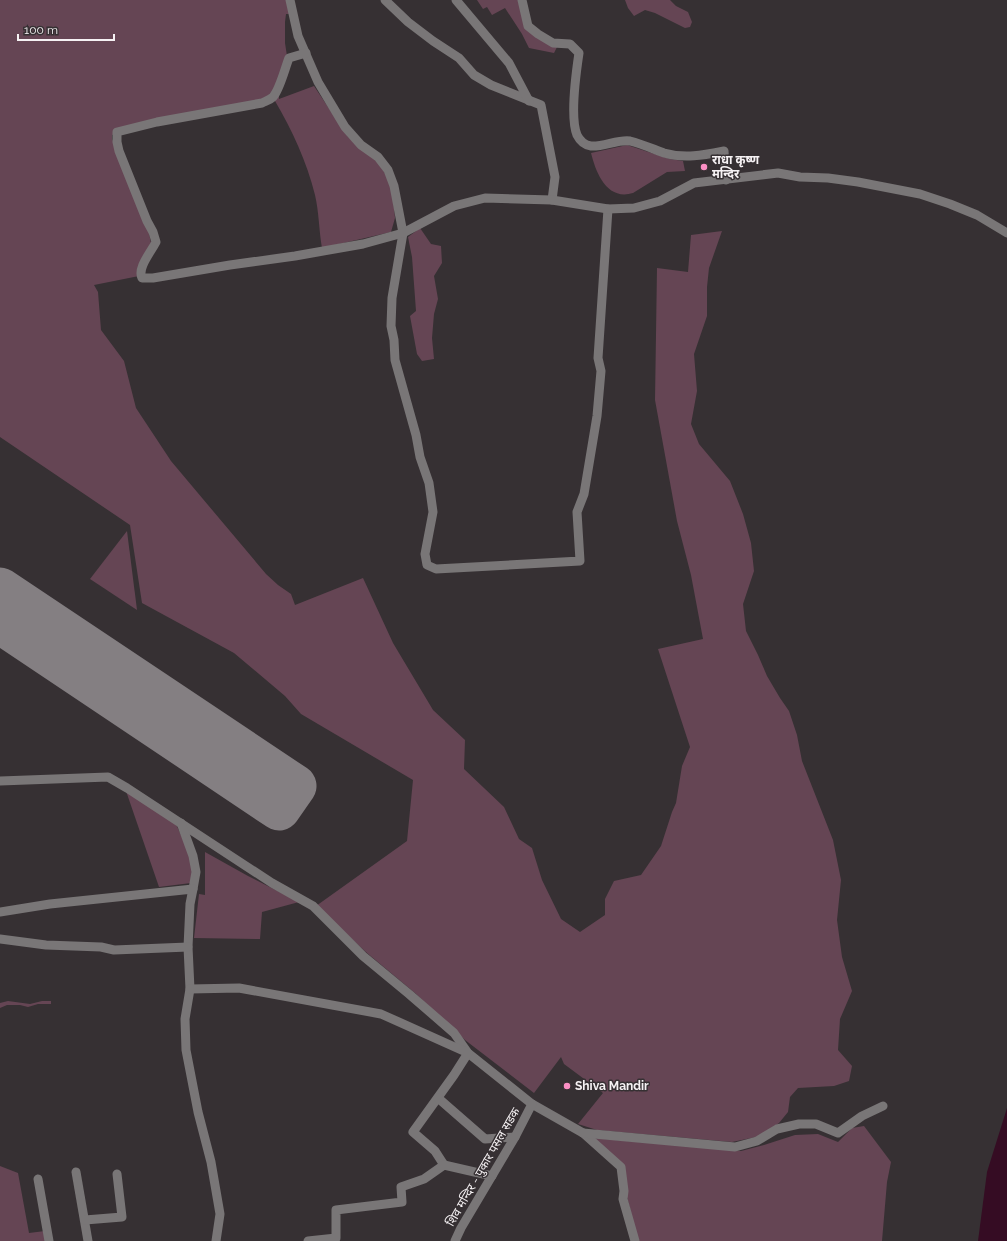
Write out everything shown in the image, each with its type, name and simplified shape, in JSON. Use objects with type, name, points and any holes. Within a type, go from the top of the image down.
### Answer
[{"type":"street","points":[[290,0],[298,36],[318,82],[345,127],[361,145],[378,157],[388,170],[394,186],[403,233],[392,298],[391,326],[394,340],[395,360],[416,435],[420,458],[429,483],[433,512],[425,554],[427,566],[436,569],[580,561],[576,512],[584,494],[597,416],[601,372],[598,358],[608,209]]},
{"type":"street","points":[[385,0],[408,22],[459,58],[474,75],[491,85],[541,105],[555,177],[552,200]]},
{"type":"street","points":[[456,0],[509,63],[529,101]]},
{"type":"street","points":[[522,0],[528,26],[538,34],[554,43],[570,44],[579,53],[576,71],[574,113],[577,136],[582,142],[590,146],[628,141],[678,156],[694,157],[724,152],[726,180]]},
{"type":"street","points":[[306,53],[289,58],[277,90],[270,100],[262,103],[202,115],[157,122],[117,132],[119,151],[156,242],[151,253],[144,262],[141,272],[142,278],[153,278],[363,244],[403,233],[454,206],[485,198],[552,200],[608,209],[634,208],[660,201],[694,183],[778,173],[800,177],[828,178],[858,182],[920,194],[977,215],[1007,233]]},
{"type":"street","points":[[0,781],[108,777],[272,883],[313,906],[363,956],[454,1033],[468,1053]]},
{"type":"street","points":[[181,823],[193,856],[196,872],[190,904],[188,948],[190,989],[185,1019],[186,1050],[198,1112],[211,1162],[220,1214],[216,1241]]},
{"type":"street","points":[[0,912],[50,904],[193,889]]},
{"type":"street","points":[[0,939],[46,945],[101,947],[114,950],[188,948]]},
{"type":"street","points":[[190,989],[239,988],[381,1014],[468,1053],[532,1104],[583,1134],[621,1167],[624,1190],[623,1199],[635,1241]]},
{"type":"street","points":[[468,1053],[454,1076],[412,1132],[435,1151],[444,1165],[492,1176]]},
{"type":"street","points":[[438,1098],[484,1139],[515,1137]]},
{"type":"street","name":"शिव मन्दिर - पुकार पसल सडक","points":[[455,1241],[461,1228],[515,1137],[532,1104]]},
{"type":"street","points":[[583,1134],[735,1147],[757,1141],[777,1129],[799,1124],[816,1124],[838,1132],[862,1116],[884,1106]]},
{"type":"street","points":[[308,1241],[336,1238],[336,1210],[402,1202],[402,1186],[424,1179],[444,1165]]},
{"type":"street","points":[[76,1172],[88,1241]]},
{"type":"street","points":[[85,1220],[122,1217],[117,1174]]},
{"type":"street","points":[[38,1179],[49,1241]]},
{"type":"shaded area","points":[[0,0],[288,0],[291,14],[286,14],[285,43],[289,69],[279,92],[279,99],[314,86],[348,137],[380,165],[386,175],[392,188],[395,218],[391,232],[322,248],[316,201],[308,170],[287,123],[275,101],[112,135],[112,139],[122,159],[147,223],[151,243],[139,276],[94,285],[98,292],[101,330],[124,361],[136,408],[171,461],[266,574],[291,594],[295,605],[363,578],[393,643],[433,710],[465,740],[464,769],[504,807],[519,839],[532,848],[542,880],[561,919],[580,932],[605,915],[605,899],[614,881],[641,875],[661,846],[676,803],[682,766],[690,747],[658,649],[703,639],[691,575],[677,521],[655,400],[657,268],[688,272],[691,235],[722,231],[709,268],[707,287],[707,316],[694,354],[697,391],[691,424],[699,444],[730,481],[743,514],[751,543],[754,571],[743,604],[746,631],[767,676],[789,711],[797,735],[802,761],[833,840],[841,880],[837,920],[842,957],[852,991],[840,1019],[838,1050],[852,1066],[849,1081],[834,1086],[798,1088],[790,1097],[788,1112],[779,1123],[761,1136],[732,1142],[597,1130],[578,1124],[603,1093],[564,1064],[561,1057],[534,1093],[465,1040],[415,993],[367,953],[316,906],[407,841],[413,780],[301,714],[285,696],[234,653],[142,603],[130,525],[0,437]]},
{"type":"shaded area","points":[[477,0],[518,0],[524,24],[557,47],[554,53],[529,48],[522,34],[505,8],[492,15],[487,7],[483,9]]},
{"type":"shaded area","points":[[625,0],[670,0],[676,6],[688,12],[692,22],[690,27],[685,28],[655,13],[645,10],[634,16],[628,8]]},
{"type":"shaded area","points":[[627,145],[670,159],[683,161],[685,171],[667,172],[633,193],[616,193],[604,184],[596,169],[591,153]]},
{"type":"shaded area","points":[[420,228],[431,244],[441,246],[442,263],[434,276],[438,299],[434,314],[432,338],[434,359],[422,361],[417,354],[410,316],[416,311],[412,257],[408,237]]},
{"type":"shaded area","points":[[127,531],[137,610],[90,579]]},
{"type":"shaded area","points":[[126,791],[175,822],[191,857],[193,872],[191,883],[159,887]]},
{"type":"shaded area","points":[[205,852],[299,902],[262,912],[260,939],[194,938],[199,894],[205,895]]},
{"type":"shaded area","points":[[8,1001],[30,1004],[42,1001],[51,1001],[51,1004],[38,1004],[28,1007],[20,1005],[7,1005],[0,1008],[0,1003]]},
{"type":"shaded area","points":[[1007,1108],[1007,1241],[978,1241],[987,1172]]},
{"type":"shaded area","points":[[864,1126],[891,1162],[887,1182],[882,1241],[638,1241],[627,1197],[624,1166],[593,1138],[741,1151],[795,1135],[818,1134],[838,1142],[852,1128]]},
{"type":"shaded area","points":[[0,1166],[18,1173],[29,1233],[45,1231],[47,1241],[0,1241]]},
{"type":"runway","points":[[0,589],[295,786],[279,809],[0,622]]},
{"type":"place","name":"राधा कृष्ण मन्दिर","points":[[704,167]]},
{"type":"place","name":"Shiva Mandir","points":[[567,1086]]}]
